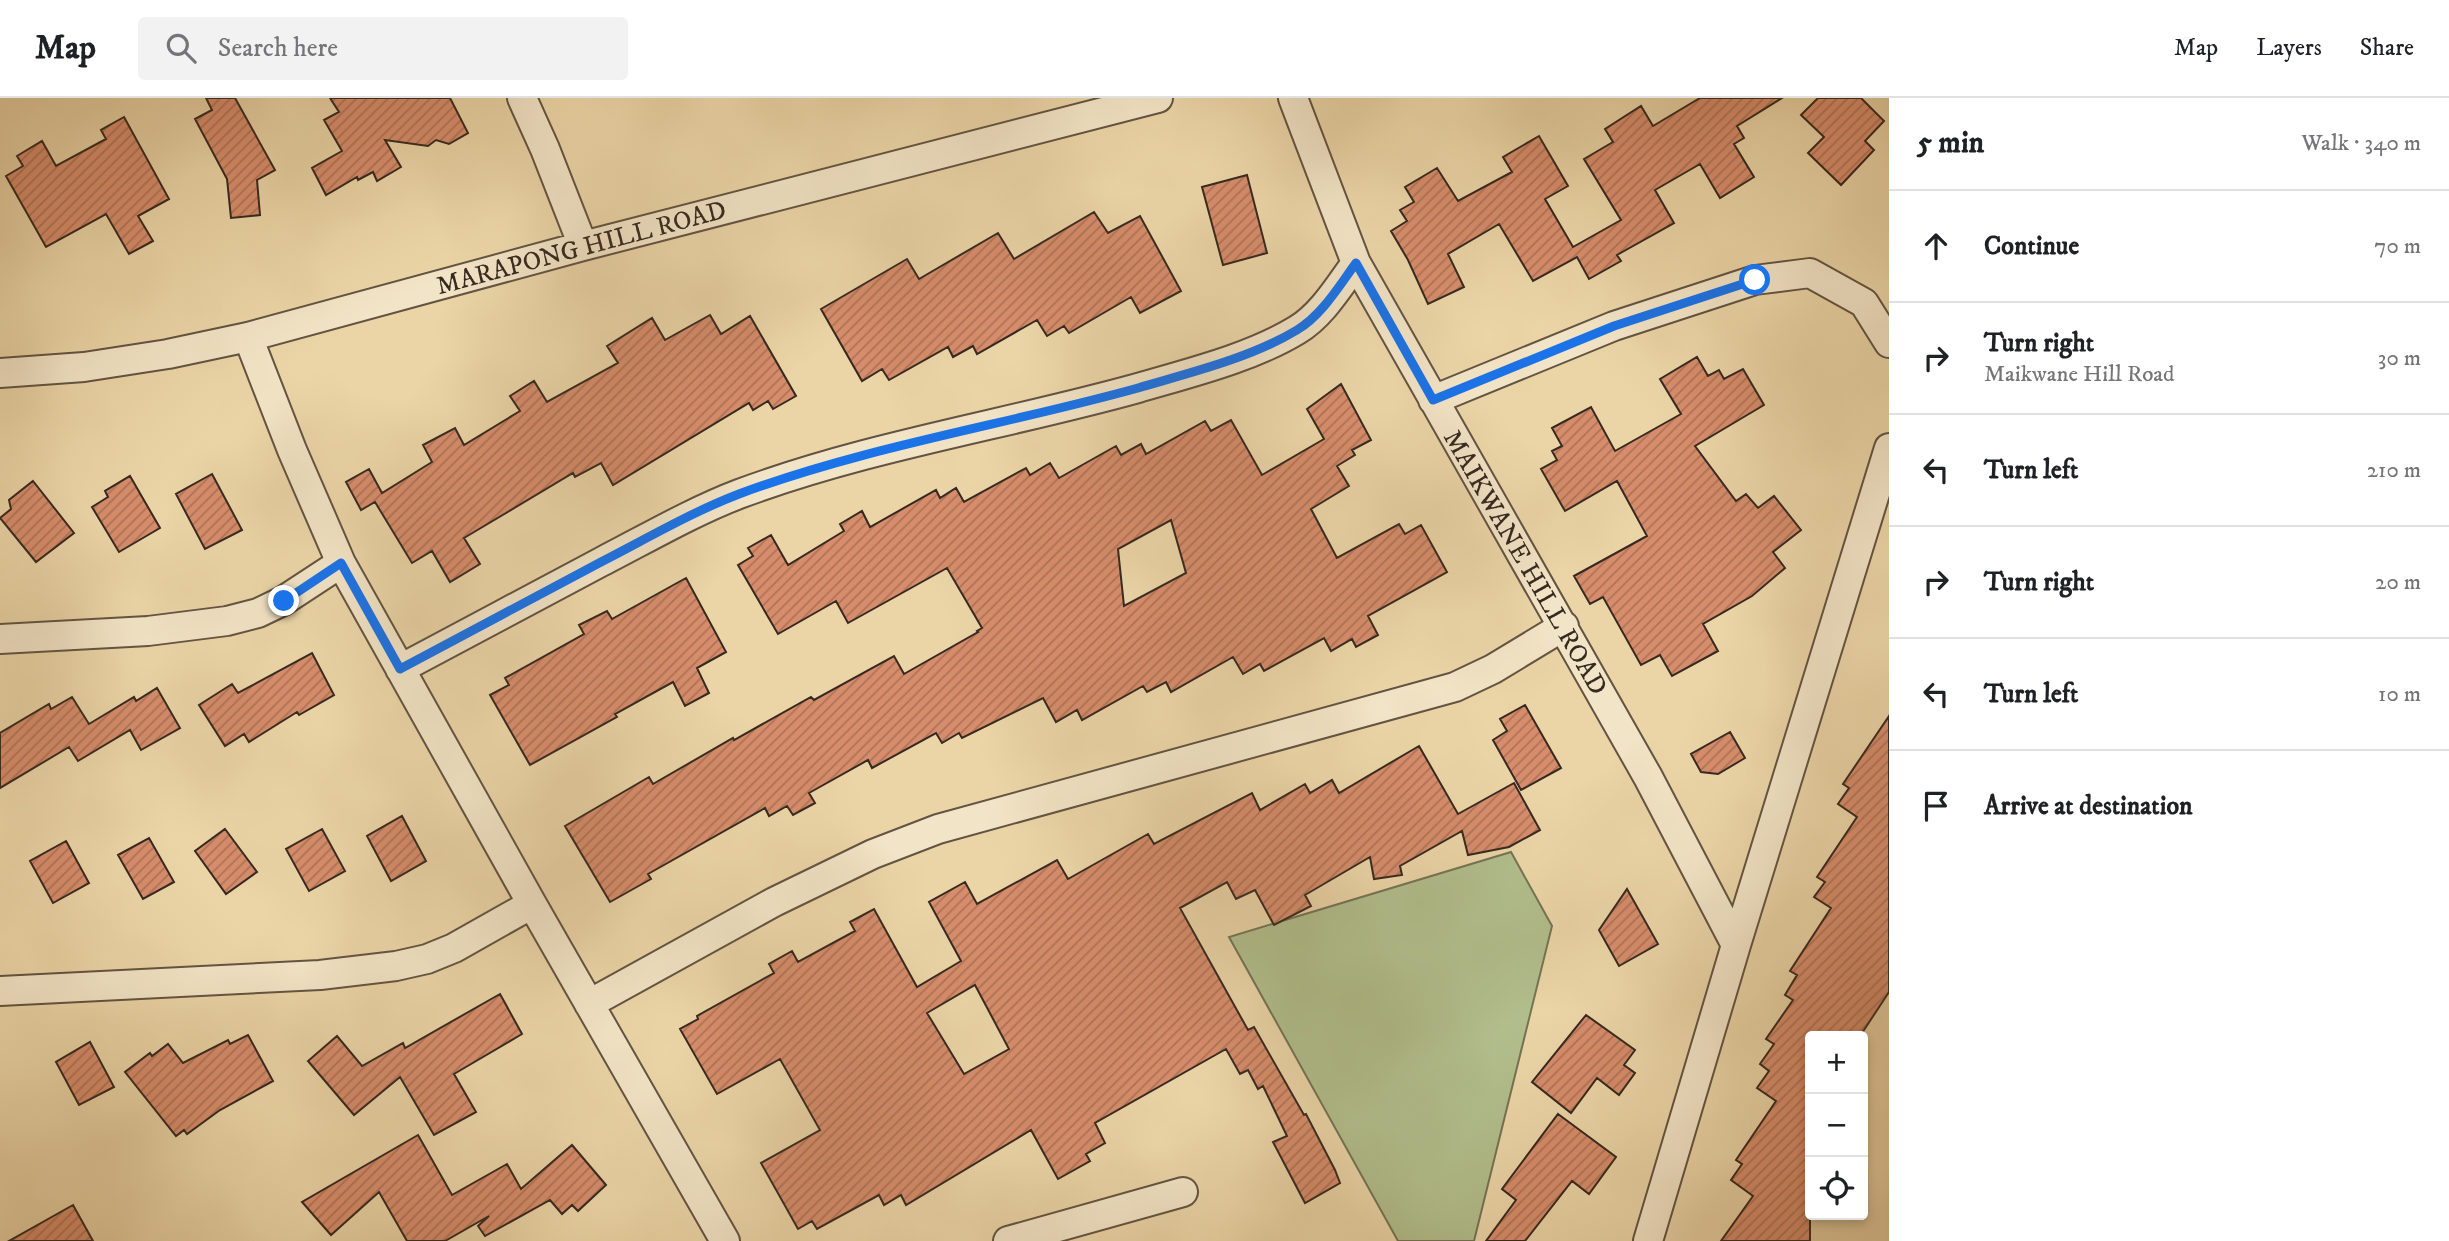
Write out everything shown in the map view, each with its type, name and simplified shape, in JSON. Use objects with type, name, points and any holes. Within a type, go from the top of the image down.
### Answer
[{"type":"street","points":[[522,98],[583,246]]},
{"type":"street","name":"MARAPONG HILL ROAD","points":[[0,373],[84,367],[168,354],[248,337],[583,246],[1158,98]]},
{"type":"street","name":"MAIKWANE HILL ROAD","points":[[1293,98],[1356,263],[1564,626],[1648,777],[1736,945]]},
{"type":"street","points":[[400,669],[650,537],[737,495],[825,465],[894,446],[1060,410],[1255,351],[1298,330],[1324,307],[1356,263]]},
{"type":"street","points":[[1433,400],[1614,326],[1755,280],[1810,273],[1864,303],[1889,343]]},
{"type":"street","points":[[248,337],[292,450],[341,563],[589,1003],[718,1239]]},
{"type":"street","points":[[1648,1241],[1889,448]]},
{"type":"street","points":[[0,639],[148,631],[227,621],[284,601],[341,563]]},
{"type":"street","points":[[589,1003],[774,902],[886,849],[938,829],[1455,687],[1493,669],[1564,626]]},
{"type":"street","points":[[0,991],[320,975],[396,967],[454,948],[532,904]]},
{"type":"street","points":[[1008,1241],[1183,1192]]},
{"type":"green space","points":[[1511,852],[1552,926],[1474,1241],[1398,1241],[1229,937]]},
{"type":"building","points":[[206,98],[235,98],[275,170],[257,180],[260,215],[231,218],[227,179],[195,119],[212,110]]},
{"type":"building","points":[[330,98],[450,98],[468,133],[449,144],[436,140],[428,146],[385,140],[401,167],[377,181],[373,172],[358,180],[357,177],[326,195],[312,168],[342,151],[324,120],[339,112]]},
{"type":"building","points":[[1700,98],[1782,98],[1737,126],[1744,138],[1734,144],[1754,177],[1720,198],[1700,164],[1655,190],[1674,223],[1617,255],[1621,261],[1589,279],[1577,257],[1533,281],[1499,224],[1448,254],[1464,287],[1428,304],[1391,231],[1407,221],[1400,210],[1414,202],[1405,187],[1437,168],[1458,201],[1512,172],[1503,157],[1539,136],[1568,186],[1545,199],[1573,247],[1621,220],[1584,159],[1613,142],[1605,129],[1641,106],[1653,126]]},
{"type":"building","points":[[1818,98],[1861,98],[1884,121],[1865,141],[1874,150],[1841,185],[1808,153],[1824,137],[1801,115]]},
{"type":"building","points":[[124,117],[169,199],[138,216],[153,241],[129,254],[106,214],[46,247],[6,176],[23,166],[17,156],[42,141],[56,166],[106,139],[101,130]]},
{"type":"building","points":[[1247,175],[1267,253],[1223,265],[1202,187]]},
{"type":"building","points":[[1094,212],[1108,233],[1140,216],[1181,291],[1140,313],[1131,297],[1069,333],[1064,326],[1047,336],[1037,320],[977,354],[973,346],[953,357],[948,347],[889,380],[882,369],[862,381],[821,309],[907,259],[919,279],[998,233],[1014,259]]},
{"type":"building","points":[[710,315],[721,334],[750,316],[796,396],[773,409],[768,401],[753,410],[749,403],[613,485],[601,463],[575,477],[573,473],[464,538],[480,564],[450,582],[432,551],[412,563],[375,502],[361,510],[346,482],[369,469],[382,493],[432,462],[423,445],[455,428],[464,445],[520,411],[510,396],[534,381],[547,402],[618,363],[607,346],[652,318],[665,340]]},
{"type":"building","points":[[1697,357],[1708,376],[1719,370],[1724,379],[1743,369],[1764,405],[1695,446],[1736,501],[1746,494],[1758,508],[1774,496],[1801,530],[1773,552],[1785,568],[1752,596],[1703,624],[1718,651],[1672,676],[1660,655],[1641,665],[1603,597],[1590,604],[1574,576],[1647,536],[1617,481],[1565,511],[1541,469],[1557,460],[1552,451],[1562,446],[1552,428],[1591,407],[1615,451],[1681,414],[1660,379]]},
{"type":"building","points":[[1341,384],[1371,440],[1352,450],[1355,455],[1337,466],[1349,486],[1311,509],[1337,558],[1399,524],[1405,534],[1421,525],[1447,572],[1368,616],[1378,635],[1356,647],[1352,639],[1331,651],[1324,638],[1264,671],[1260,664],[1243,674],[1233,657],[1171,692],[1166,682],[1147,692],[1143,686],[1082,720],[1077,710],[1056,722],[1043,698],[962,738],[959,733],[942,743],[936,733],[872,768],[868,760],[809,793],[815,803],[793,815],[787,806],[769,816],[765,808],[648,874],[651,879],[610,902],[565,826],[649,777],[653,784],[733,738],[734,740],[811,697],[814,700],[894,656],[904,674],[982,628],[947,568],[848,623],[836,601],[778,634],[738,565],[753,556],[748,548],[771,535],[788,565],[844,531],[840,524],[862,511],[870,527],[936,490],[940,498],[956,488],[964,502],[1026,468],[1030,475],[1050,463],[1059,478],[1116,446],[1121,455],[1141,444],[1146,454],[1205,421],[1211,431],[1231,420],[1262,475],[1324,439],[1307,409]],"holes":[[[1171,520],[1186,573],[1124,606],[1118,549]]]},
{"type":"building","points":[[212,474],[242,530],[205,549],[176,494]]},
{"type":"building","points":[[130,476],[160,528],[119,552],[92,507],[108,497],[105,491]]},
{"type":"building","points":[[33,481],[74,533],[36,562],[0,518],[11,509],[9,500]]},
{"type":"building","points":[[686,578],[726,652],[697,668],[709,693],[685,706],[673,682],[615,714],[617,717],[530,765],[490,695],[509,685],[505,678],[584,634],[579,625],[607,611],[612,619]]},
{"type":"building","points":[[312,653],[334,695],[299,715],[297,712],[249,742],[244,734],[225,746],[199,705],[232,684],[238,693]]},
{"type":"building","points":[[157,688],[180,728],[141,750],[130,730],[78,761],[69,747],[0,788],[0,733],[49,704],[51,709],[72,697],[89,724],[134,697],[136,701]]},
{"type":"building","points":[[1525,705],[1561,768],[1521,790],[1493,740],[1507,731],[1500,719]]},
{"type":"building","points":[[1889,716],[1889,992],[1863,1031],[1805,1031],[1805,1220],[1810,1220],[1810,1241],[1721,1241],[1753,1196],[1731,1180],[1742,1164],[1736,1160],[1776,1101],[1757,1088],[1769,1071],[1760,1064],[1774,1044],[1766,1039],[1793,1000],[1785,995],[1797,975],[1790,971],[1831,908],[1814,897],[1825,882],[1817,877],[1857,817],[1838,804],[1849,788],[1843,784]]},
{"type":"building","points":[[1730,732],[1745,758],[1718,774],[1701,772],[1691,754]]},
{"type":"building","points":[[1419,746],[1458,814],[1514,783],[1540,830],[1509,847],[1468,855],[1462,831],[1400,866],[1402,875],[1374,879],[1370,857],[1305,895],[1311,906],[1274,925],[1255,890],[1236,899],[1227,882],[1180,908],[1248,1030],[1254,1027],[1304,1115],[1306,1114],[1335,1170],[1340,1183],[1305,1203],[1273,1142],[1287,1136],[1263,1086],[1258,1089],[1248,1070],[1240,1074],[1226,1049],[1095,1123],[1105,1143],[1086,1154],[1090,1161],[1058,1179],[1031,1130],[906,1205],[901,1195],[884,1205],[879,1195],[817,1229],[812,1221],[798,1229],[761,1163],[820,1130],[780,1059],[717,1094],[680,1029],[698,1019],[697,1016],[774,973],[769,964],[792,951],[798,962],[855,931],[850,922],[874,909],[917,987],[961,961],[929,902],[965,882],[977,904],[1057,860],[1068,879],[1148,834],[1154,844],[1252,793],[1260,810],[1305,784],[1310,793],[1332,780],[1339,793]],"holes":[[[975,985],[1009,1049],[964,1074],[927,1013]]]},
{"type":"building","points":[[402,816],[426,861],[391,881],[367,836]]},
{"type":"building","points":[[225,829],[257,872],[226,894],[195,851]]},
{"type":"building","points":[[322,829],[345,871],[309,891],[286,849]]},
{"type":"building","points":[[149,838],[174,882],[143,899],[118,855]]},
{"type":"building","points":[[66,841],[89,883],[53,903],[30,861]]},
{"type":"building","points":[[1627,889],[1658,944],[1619,966],[1599,930]]},
{"type":"building","points":[[500,994],[522,1034],[454,1074],[476,1112],[434,1135],[400,1077],[354,1115],[308,1061],[337,1036],[362,1066],[403,1043],[405,1048]]},
{"type":"building","points":[[1586,1015],[1635,1050],[1624,1065],[1635,1073],[1619,1095],[1597,1078],[1571,1113],[1532,1082]]},
{"type":"building","points":[[248,1035],[273,1081],[220,1110],[187,1134],[184,1130],[176,1136],[125,1072],[150,1053],[152,1056],[168,1044],[183,1063],[228,1040],[230,1044]]},
{"type":"building","points":[[90,1042],[114,1087],[79,1105],[56,1062]]},
{"type":"building","points":[[1558,1114],[1616,1157],[1589,1194],[1572,1181],[1525,1241],[1486,1241],[1516,1200],[1502,1189]]},
{"type":"building","points":[[418,1135],[452,1195],[507,1164],[521,1189],[572,1145],[606,1185],[578,1211],[572,1205],[562,1214],[550,1200],[485,1236],[478,1226],[489,1216],[445,1241],[407,1241],[379,1192],[331,1235],[302,1202]]},
{"type":"building","points":[[73,1205],[93,1241],[9,1241]]},
{"type":"route","points":[[284,601],[341,563],[400,669],[650,537],[737,495],[825,465],[894,446],[1060,410],[1255,351],[1298,330],[1324,307],[1356,263],[1433,400],[1614,326],[1755,280]]}]
